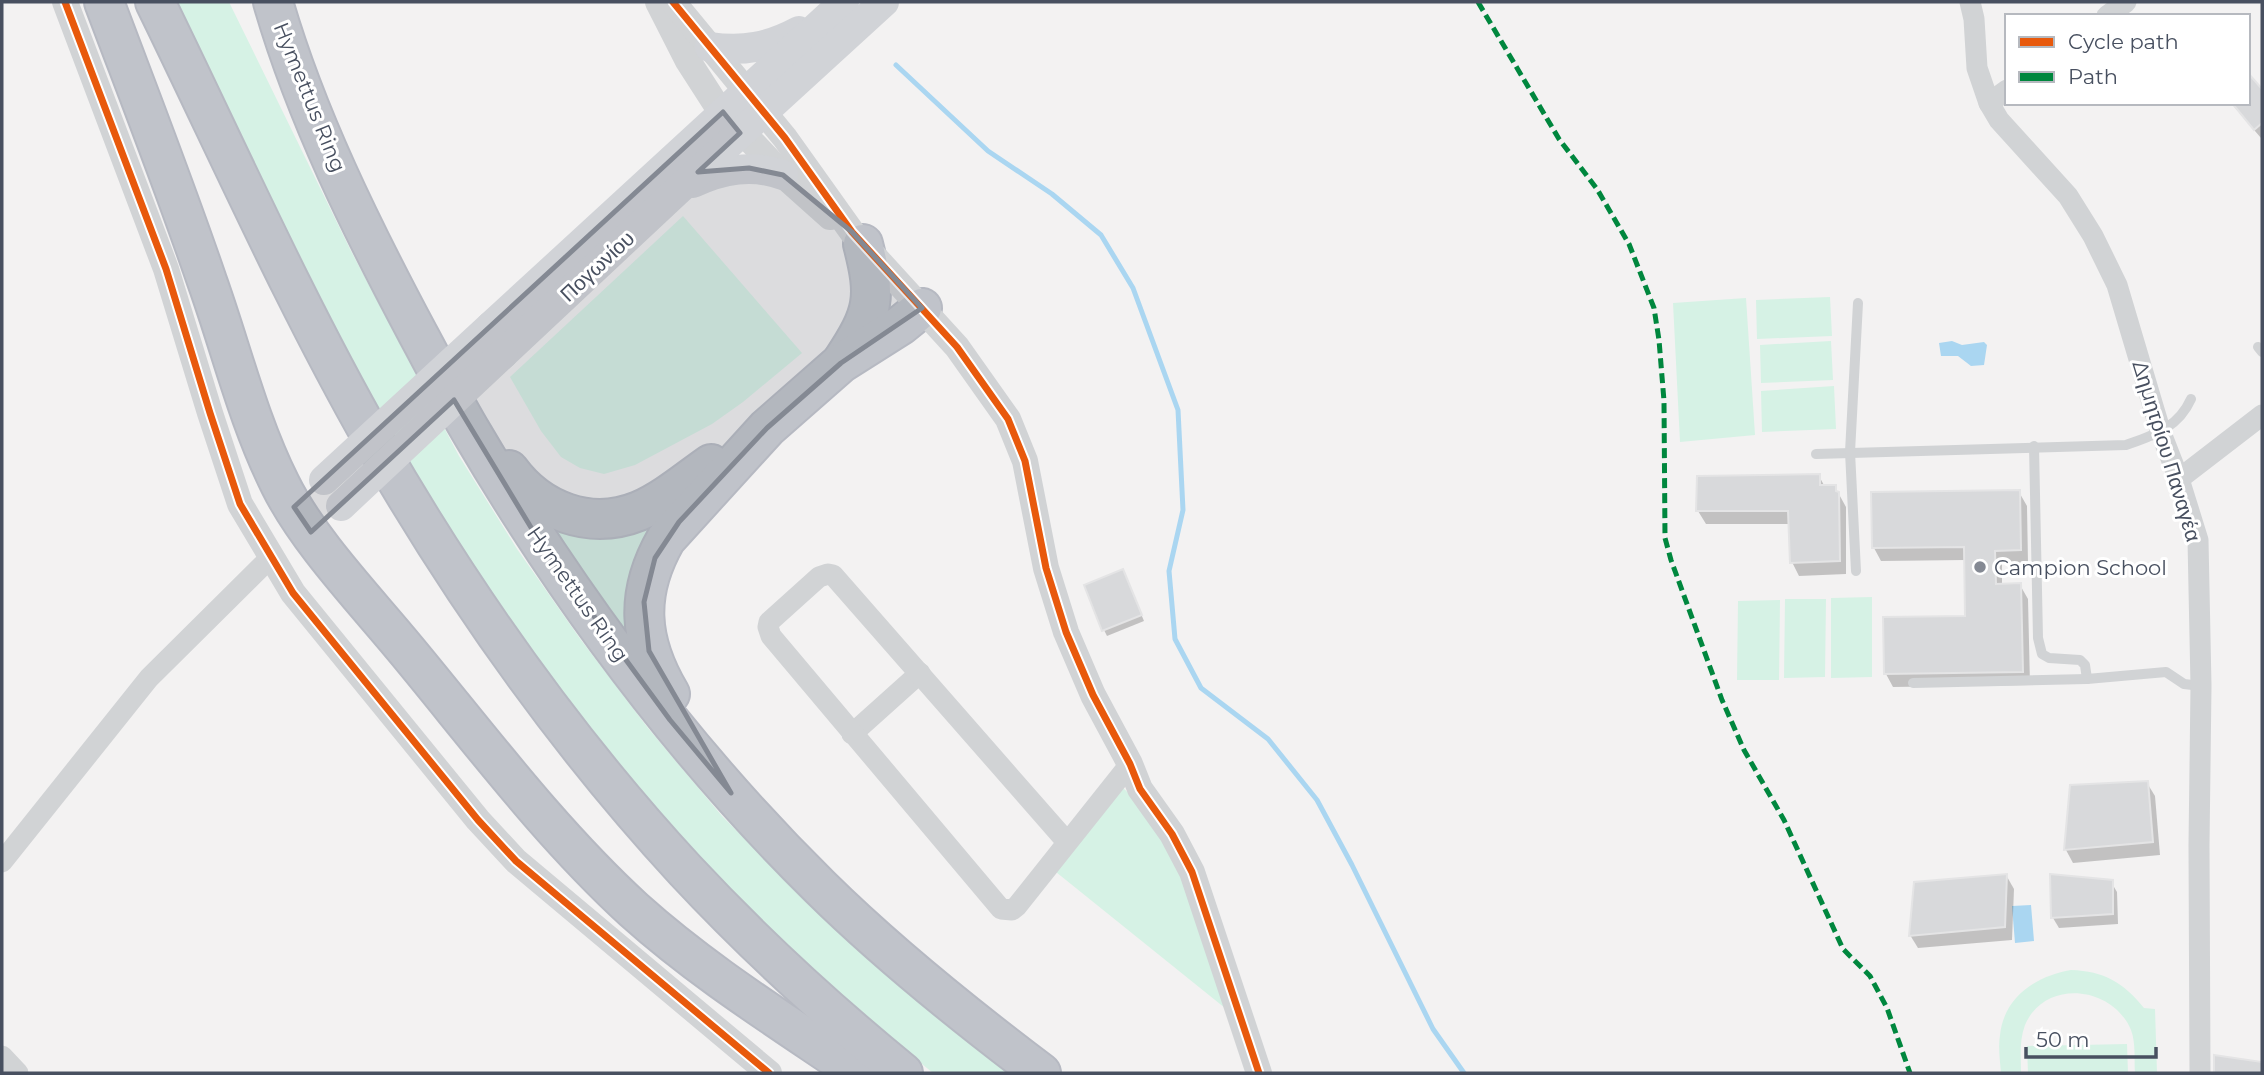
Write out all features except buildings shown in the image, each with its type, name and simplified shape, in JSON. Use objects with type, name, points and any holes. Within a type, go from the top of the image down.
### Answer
[{"type":"highway","points":[[104,2],[207,281],[257,429],[273,470],[302,520],[513,780],[589,867],[684,952],[858,1073]]},
{"type":"highway","points":[[155,2],[302,303],[367,428],[418,515],[517,662],[626,802],[684,869],[794,979],[903,1073]]},
{"type":"highway","name":"Hymettus Ring","points":[[280,12],[312,111],[379,258],[472,433],[556,565],[670,720],[731,793],[820,887],[965,1016],[1041,1073]]},
{"type":"highway","points":[[849,351],[865,326],[872,301],[869,265],[857,238]]},
{"type":"highway","points":[[731,793],[708,745],[672,698],[649,651],[643,625],[644,602],[654,558],[666,538],[767,428],[849,351],[880,313],[917,301]]},
{"type":"highway","points":[[452,397],[516,480],[530,494],[565,513],[585,518],[605,519],[640,511],[767,428]]},
{"type":"main road","name":"Πογωνίου","points":[[302,520],[324,480],[491,326],[755,102],[884,2]]},
{"type":"main road","name":"Πογωνίου","points":[[755,102],[840,6]]},
{"type":"main road","points":[[710,47],[739,50],[769,45],[840,6]]},
{"type":"main road","name":"Πογωνίου","points":[[302,520],[341,506],[677,191],[732,122]]},
{"type":"main road","points":[[677,191],[703,178],[737,169],[761,169],[783,176]]},
{"type":"street","points":[[65,2],[166,269],[240,504],[293,593],[478,820],[516,861],[769,1073]]},
{"type":"street","points":[[658,2],[694,72],[732,122],[783,176],[857,238]]},
{"type":"street","name":"Δημητρίου Παναγέα","points":[[1970,2],[1974,19],[1977,68],[1989,103],[1999,120],[2068,196],[2093,236],[2117,285],[2161,433],[2179,478],[2198,540],[2201,686],[2200,1073]]},
{"type":"street","points":[[2110,14],[2126,2]]},
{"type":"street","points":[[686,8],[710,47],[795,151],[857,238],[917,301],[983,381],[1017,438],[1025,461],[1046,568],[1058,612],[1093,695],[1130,764],[1140,789],[1175,840],[1192,872],[1259,1073]]},
{"type":"street","points":[[1989,103],[2005,91]]},
{"type":"street","points":[[2179,478],[2262,415]]},
{"type":"street","points":[[2,862],[149,677],[270,558]]},
{"type":"street","points":[[1067,842],[833,575],[819,577],[772,618],[768,627],[771,636],[1001,909],[1017,906],[1130,764]]},
{"type":"street","points":[[852,734],[920,673]]},
{"type":"street","points":[[2,1056],[18,1073]]},
{"type":"lane","points":[[1856,571],[1850,452],[1858,303]]},
{"type":"lane","points":[[1816,454],[2126,445],[2161,433],[2176,422],[2191,399]]},
{"type":"lane","points":[[2034,446],[2039,646],[2042,654],[2049,658],[2076,659],[2083,662],[2087,679]]},
{"type":"lane","points":[[1913,683],[2087,679],[2166,672],[2184,684],[2201,686]]},
{"type":"highlighted area","points":[[723,112],[740,133],[698,172],[749,168],[783,175],[852,232],[922,308],[841,363],[767,428],[679,522],[655,558],[644,602],[649,651],[731,793],[670,720],[541,544],[454,400],[311,532],[294,507]]},
{"type":"green space","points":[[173,2],[229,2],[351,251],[459,456],[517,549],[648,728],[722,816],[803,897],[1011,1073],[933,1073],[857,1011],[771,931],[688,847],[612,760],[477,578],[418,482],[307,275]]},
{"type":"green space","points":[[683,216],[802,353],[712,424],[635,465],[604,474],[580,468],[561,457],[541,431],[510,377]]},
{"type":"green space","points":[[1830,297],[1832,336],[1757,339],[1756,300]]},
{"type":"green space","points":[[1746,298],[1755,435],[1680,442],[1673,303]]},
{"type":"green space","points":[[1831,341],[1833,380],[1761,383],[1760,345]]},
{"type":"green space","points":[[1834,386],[1836,429],[1762,432],[1761,391]]},
{"type":"green space","points":[[682,504],[639,652],[535,507]]},
{"type":"green space","points":[[1872,597],[1872,677],[1831,678],[1831,598]]},
{"type":"green space","points":[[1785,599],[1826,599],[1825,677],[1784,678]]},
{"type":"green space","points":[[1780,600],[1779,680],[1737,680],[1738,601]]},
{"type":"green space","points":[[1123,788],[1135,799],[1173,848],[1225,1008],[1051,868]]},
{"type":"green space","points":[[2071,970],[2094,973],[2112,980],[2129,992],[2144,1008],[2155,1009],[2157,1073],[2135,1073],[2133,1035],[2122,1015],[2110,1004],[2079,993],[2063,994],[2047,1000],[2035,1010],[2023,1031],[2021,1073],[2001,1073],[1999,1040],[2003,1022],[2015,999],[2034,983]]},
{"type":"green space","points":[[2127,1044],[2128,1073],[2028,1073],[2027,1046]]},
{"type":"water","points":[[1952,341],[1962,345],[1984,342],[1987,345],[1984,365],[1971,366],[1958,356],[1941,356],[1939,343]]},
{"type":"water","points":[[2031,905],[2034,941],[2015,943],[2012,906]]},
{"type":"waterway","points":[[896,65],[988,151],[1052,194],[1101,235],[1133,288],[1178,410],[1183,510],[1169,571],[1175,639],[1201,688],[1268,739],[1317,800],[1433,1029],[1464,1073]]},
{"type":"marked path","points":[[1478,2],[1559,139],[1597,189],[1629,244],[1654,308],[1659,340],[1664,401],[1665,538],[1671,560],[1722,700],[1744,750],[1784,820],[1843,949],[1870,976],[1887,1008],[1910,1073]]},
{"type":"cycle path","points":[[65,2],[166,269],[240,504],[293,593],[478,820],[516,861],[769,1073]]},
{"type":"cycle path","points":[[673,2],[785,138],[852,232],[957,347],[1008,419],[1025,461],[1046,568],[1066,632],[1093,695],[1130,764],[1140,789],[1172,834],[1192,872],[1259,1073]]},
{"type":"place","name":"Campion School","points":[[1980,567]]}]
